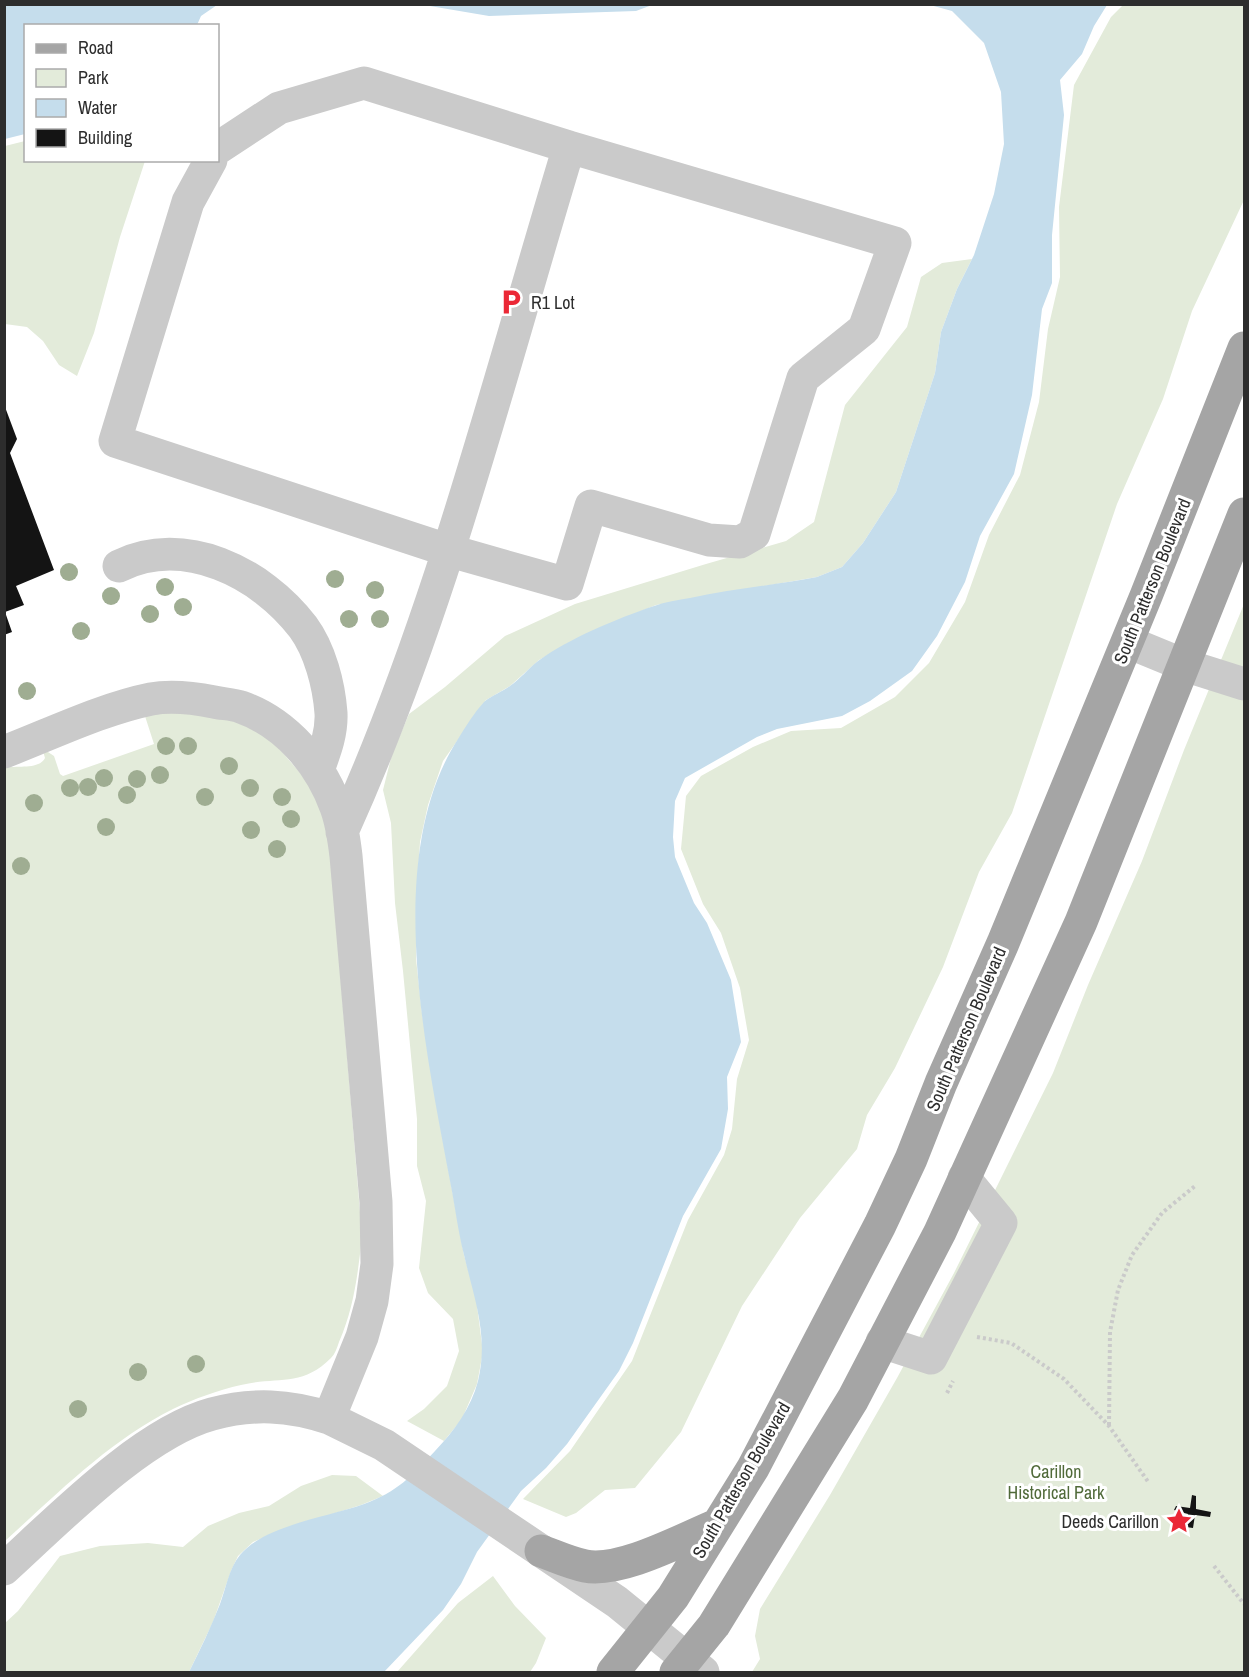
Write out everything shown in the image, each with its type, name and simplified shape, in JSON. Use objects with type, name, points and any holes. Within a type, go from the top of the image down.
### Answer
[{"type":"main road","name":"South Patterson Boulevard","points":[[613,1672],[673,1597],[753,1468],[880,1225],[911,1159],[941,1083],[1003,944],[1128,642],[1245,348]]},
{"type":"main road","points":[[688,1668],[853,1399],[940,1232],[1081,922],[1245,514]]},
{"type":"main road","points":[[541,1551],[586,1566],[605,1566],[632,1561],[717,1525]]},
{"type":"street","points":[[210,162],[188,202],[115,441],[447,550],[567,584],[591,506],[709,540],[740,542],[754,534],[804,378],[864,329],[895,243],[569,147],[364,83],[279,108],[219,147]]},
{"type":"street","points":[[342,832],[377,754],[417,645],[569,147]]},
{"type":"street","points":[[119,566],[144,556],[177,553],[194,555],[253,581],[288,611],[304,628],[328,690],[331,715],[329,739],[318,770]]},
{"type":"street","points":[[1128,642],[1184,665],[1245,684]]},
{"type":"street","points":[[4,752],[125,705],[153,699],[190,697],[241,707],[271,721],[297,743],[318,770],[335,805],[346,856],[376,1202],[377,1264],[372,1301],[362,1337],[329,1418]]},
{"type":"street","points":[[882,1342],[931,1358],[1001,1223],[964,1178]]},
{"type":"street","points":[[4,1569],[129,1460],[170,1433],[211,1414],[244,1408],[303,1409],[329,1418],[384,1445],[617,1602],[649,1628],[688,1668]]},
{"type":"path","points":[[1109,1426],[1110,1332],[1118,1290],[1132,1255],[1162,1214],[1196,1186]]},
{"type":"path","points":[[974,1337],[1011,1343],[1064,1379],[1109,1426],[1149,1483]]},
{"type":"path","points":[[947,1393],[956,1374]]},
{"type":"path","points":[[1214,1566],[1245,1604]]},
{"type":"green space","points":[[1124,4],[1244,5],[1244,200],[1192,311],[1163,399],[1117,504],[1012,813],[979,872],[943,967],[895,1068],[867,1115],[857,1149],[800,1218],[742,1306],[681,1432],[635,1488],[605,1490],[576,1513],[566,1517],[523,1499],[570,1451],[632,1361],[688,1220],[724,1155],[732,1129],[737,1079],[749,1040],[740,988],[721,933],[703,904],[681,849],[686,796],[701,776],[753,747],[791,731],[841,728],[895,697],[929,663],[965,602],[989,535],[1020,475],[1039,402],[1048,329],[1060,277],[1059,207],[1074,85],[1111,17]]},
{"type":"green space","points":[[24,141],[24,162],[145,162],[120,237],[94,333],[77,376],[59,365],[43,341],[27,327],[5,324],[5,146]]},
{"type":"green space","points":[[972,259],[957,289],[941,332],[935,373],[896,492],[863,543],[842,567],[817,577],[656,605],[586,634],[539,660],[510,686],[486,700],[443,761],[428,805],[420,842],[416,959],[422,1013],[440,1124],[464,1255],[476,1298],[483,1352],[477,1384],[462,1419],[444,1441],[407,1421],[424,1409],[447,1386],[459,1351],[453,1319],[428,1293],[419,1268],[426,1201],[417,1166],[417,1119],[395,903],[391,823],[383,790],[392,754],[409,714],[505,636],[575,604],[786,541],[814,522],[845,405],[907,327],[921,277],[942,263]]},
{"type":"green space","name":"Carillon Historical Park","points":[[1244,604],[1244,1672],[752,1672],[760,1659],[755,1636],[760,1609],[830,1495],[897,1378],[954,1273],[1053,1073],[1142,861],[1184,750]]},
{"type":"green space","points":[[215,712],[264,731],[313,788],[328,826],[362,1236],[352,1303],[335,1353],[320,1367],[299,1377],[254,1382],[224,1389],[173,1409],[105,1452],[5,1541],[5,768],[38,764],[45,758],[43,751],[45,750],[54,756],[60,774],[63,776],[154,744],[144,713]]},
{"type":"green space","points":[[332,1475],[356,1476],[383,1496],[253,1542],[238,1556],[213,1622],[189,1672],[5,1672],[5,1623],[18,1611],[60,1556],[100,1546],[148,1543],[183,1547],[208,1526],[239,1513],[269,1506],[301,1486]]},
{"type":"green space","points":[[493,1576],[515,1606],[546,1638],[530,1672],[397,1672],[458,1603]]},
{"type":"water","points":[[5,4],[217,5],[201,16],[197,24],[24,24],[24,134],[5,139]]},
{"type":"water","points":[[652,4],[636,11],[489,16],[424,5]]},
{"type":"water","points":[[930,5],[1107,5],[1094,26],[1082,54],[1060,80],[1064,115],[1052,235],[1052,283],[1042,309],[1032,395],[1014,474],[980,536],[965,582],[937,636],[912,671],[870,701],[842,716],[777,729],[757,737],[685,778],[675,801],[673,837],[675,857],[731,980],[741,1042],[727,1077],[728,1109],[721,1149],[683,1216],[633,1343],[619,1371],[567,1444],[521,1491],[477,1552],[461,1584],[443,1610],[384,1672],[189,1672],[217,1613],[228,1578],[240,1555],[265,1536],[281,1529],[364,1504],[395,1489],[419,1468],[449,1435],[466,1410],[478,1381],[482,1348],[479,1317],[460,1237],[430,1074],[416,956],[416,896],[421,840],[435,787],[458,739],[473,715],[490,697],[510,686],[550,653],[594,630],[663,603],[817,577],[842,567],[863,543],[896,492],[935,373],[941,332],[957,289],[974,255],[994,194],[1004,144],[1001,92],[984,43],[952,11]]},
{"type":"building","points":[[5,407],[17,439],[10,453],[54,570],[16,586],[24,605],[5,612],[12,632],[4,635]]},
{"type":"building","points":[[1192,1495],[1196,1496],[1196,1509],[1211,1512],[1210,1517],[1195,1515],[1193,1528],[1186,1527],[1188,1514],[1174,1510],[1176,1506],[1190,1508]]},
{"type":"place","name":"R1 Lot","points":[[511,302]]},
{"type":"place","name":"Deeds Carillon","points":[[1179,1521]]}]
